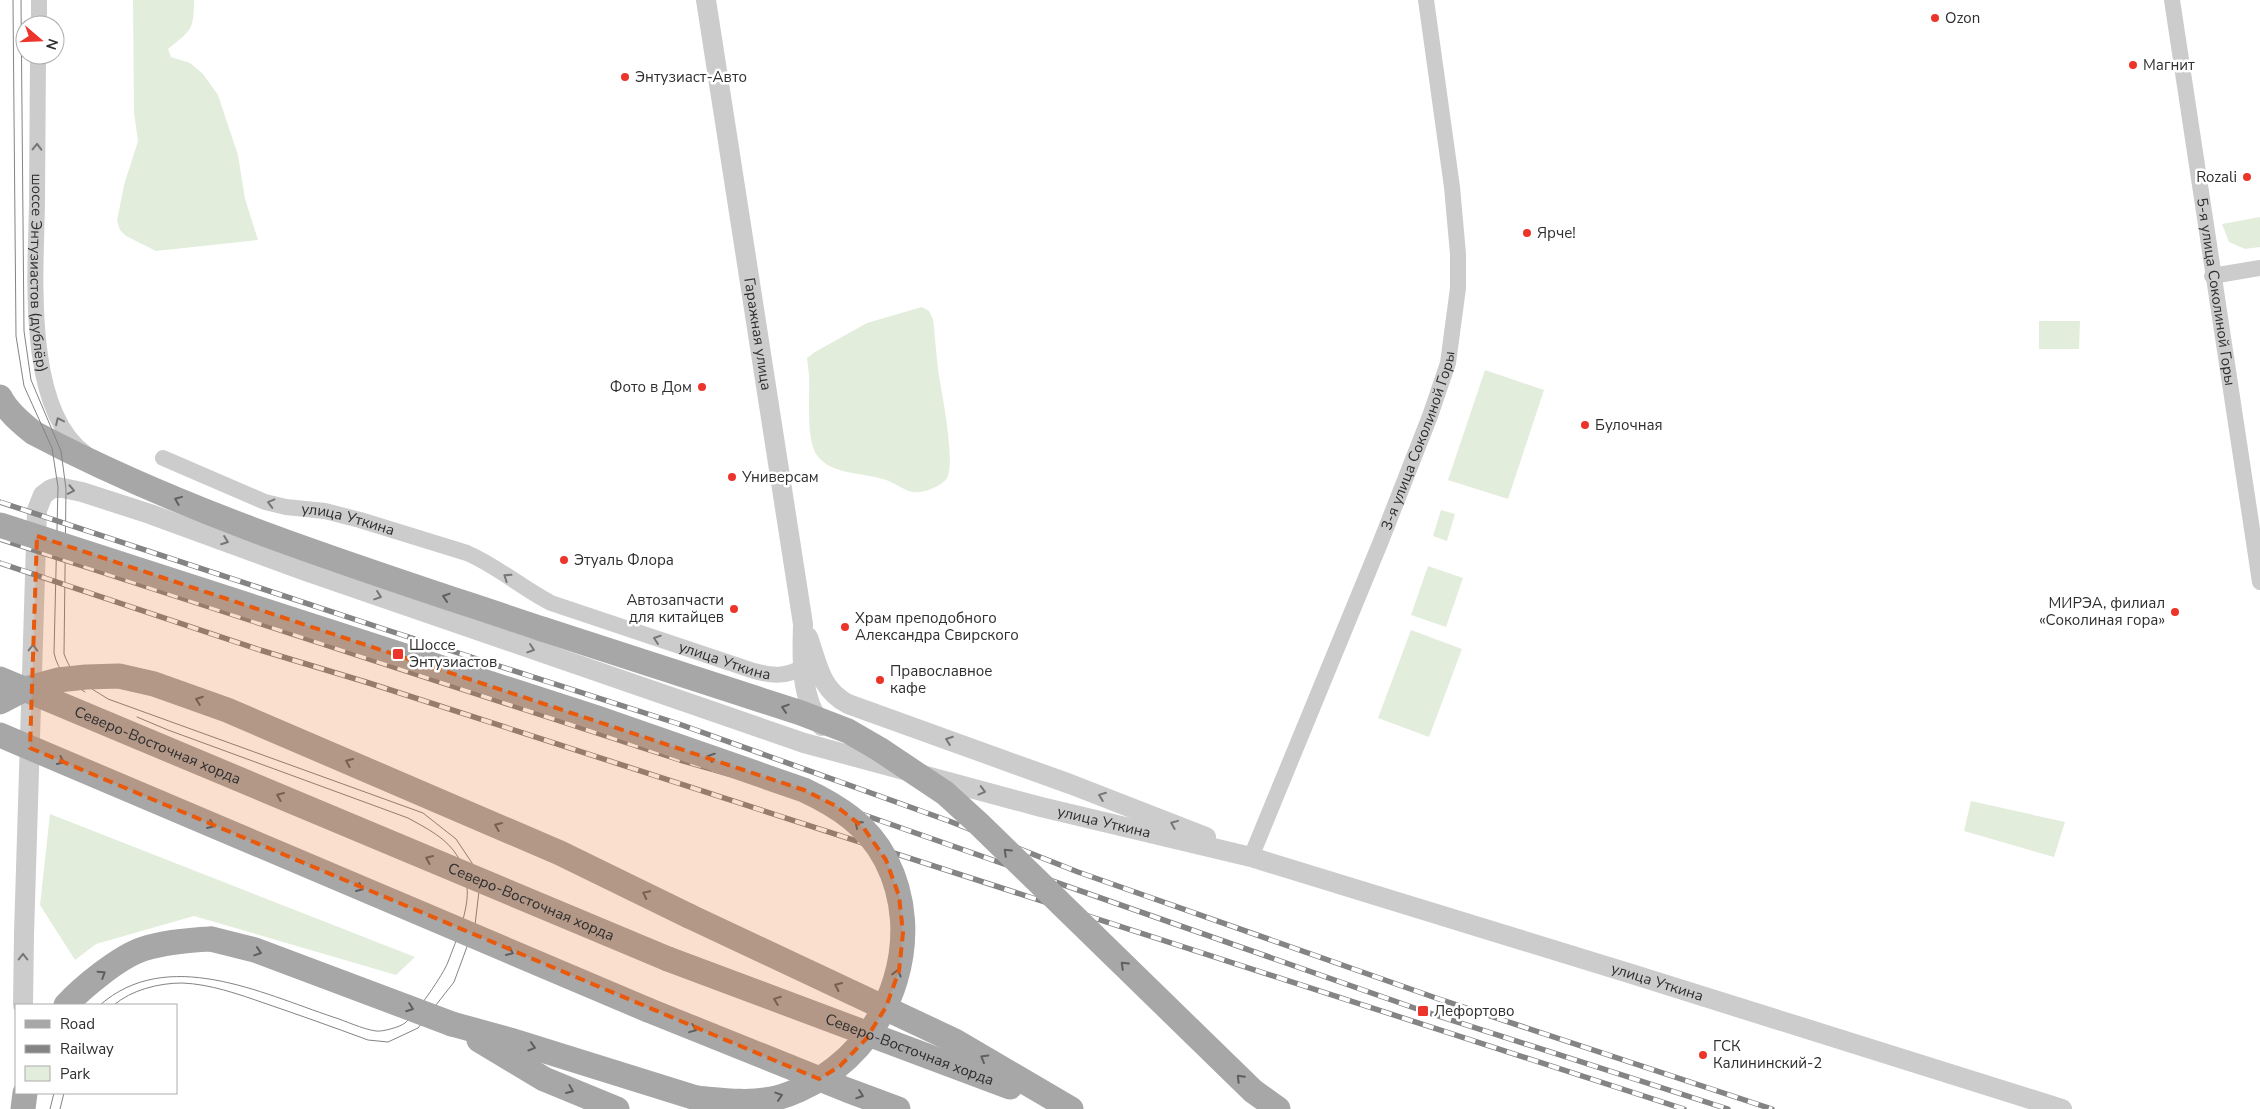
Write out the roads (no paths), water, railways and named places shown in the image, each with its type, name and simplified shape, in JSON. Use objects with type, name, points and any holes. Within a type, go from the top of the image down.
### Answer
[{"type":"main road","points":[[0,396],[3,403],[21,423],[34,432],[169,497],[247,528],[542,629],[801,713],[848,731],[915,772],[945,793],[1253,1091],[1278,1109]]},
{"type":"main road","points":[[0,525],[588,715],[804,790],[836,806],[863,827],[886,860],[899,896],[903,933],[899,971],[886,1007],[866,1039],[840,1066],[808,1086],[772,1099],[736,1101],[696,1098],[510,1040],[452,1024],[255,950],[211,939],[176,941],[141,950],[85,986],[67,1004]]},
{"type":"main road","points":[[0,702],[25,689],[58,680],[119,676],[154,684],[227,710],[551,849],[955,1041],[1070,1109]]},
{"type":"main road","name":"Северо-Восточная хорда","points":[[0,679],[668,959],[1070,1109]]},
{"type":"main road","points":[[0,735],[648,1010],[898,1109]]},
{"type":"main road","points":[[452,1024],[544,1079],[617,1109]]},
{"type":"main road","points":[[23,1109],[24,1094]]},
{"type":"street","points":[[39,0],[39,15]]},
{"type":"street","name":"Гаражная улица","points":[[706,0],[803,624],[803,667]]},
{"type":"street","name":"3-я улица Соколиной Горы","points":[[1251,857],[1377,550],[1430,416],[1448,363],[1456,304],[1458,254],[1452,187],[1426,0]]},
{"type":"street","name":"5-я улица Соколиной Горы","points":[[2172,0],[2212,276],[2260,582]]},
{"type":"street","name":"шоссе Энтузиастов (дублёр)","points":[[38,65],[36,317],[42,371],[51,404],[62,429],[79,449],[105,467]]},
{"type":"street","points":[[2212,276],[2260,268]]},
{"type":"street","name":"улица Уткина","points":[[163,458],[265,502],[360,520],[467,554],[479,559],[530,592],[551,603],[754,671],[781,676],[803,667],[807,697],[814,716],[833,741],[850,756],[1096,820],[1251,857],[2062,1109]]},
{"type":"street","points":[[23,1004],[24,915],[37,510],[43,495],[50,489],[58,487],[82,492],[150,514],[303,570],[784,736],[850,756]]},
{"type":"street","name":"улица Уткина","points":[[803,624],[822,679],[829,690],[848,704],[1070,784],[1201,835],[1251,857]]},
{"type":"tram line","points":[[13,0],[16,336],[24,386],[52,448],[58,487],[54,653],[58,666],[65,676],[85,692]]},
{"type":"tram line","points":[[21,0],[24,331],[31,380],[61,451],[66,489],[64,654],[68,663],[82,681],[108,699],[423,813],[456,839],[472,863],[479,891],[475,925],[454,982],[418,1028],[388,1042],[368,1040],[244,996],[213,987],[192,984],[173,983],[146,988],[129,995],[115,1004]]},
{"type":"tram line","points":[[102,1004],[126,988],[155,979],[184,977],[215,980],[245,987],[371,1030],[391,1029],[403,1025],[410,1018],[441,976],[459,933],[467,900],[466,882],[462,866],[453,850],[436,834],[408,818],[137,717]]},
{"type":"tram line","points":[[50,1109],[54,1094]]},
{"type":"tram line","points":[[60,1109],[64,1094]]},
{"type":"railway","points":[[0,502],[679,724],[949,821],[1078,872],[1436,998],[1772,1109]]},
{"type":"railway","points":[[0,539],[680,760],[830,803],[1423,1011],[1728,1109]]},
{"type":"railway","points":[[0,563],[260,650],[369,683],[1684,1109]]},
{"type":"place","name":"Ozon","points":[[1935,18]]},
{"type":"place","name":"Магнит","points":[[2133,65]]},
{"type":"place","name":"Энтузиаст-Авто","points":[[625,77]]},
{"type":"place","name":"Rozali","points":[[2247,177]]},
{"type":"place","name":"Ярче!","points":[[1527,233]]},
{"type":"place","name":"Фото в Дом","points":[[702,387]]},
{"type":"place","name":"Булочная","points":[[1585,425]]},
{"type":"place","name":"Универсам","points":[[732,477]]},
{"type":"place","name":"Этуаль Флора","points":[[564,560]]},
{"type":"place","name":"Автозапчасти для китайцев","points":[[734,609]]},
{"type":"place","name":"МИРЭА, филиал «Соколиная гора»","points":[[2175,612]]},
{"type":"place","name":"Храм преподобного Александра Свирского","points":[[845,627]]},
{"type":"place","name":"Шоссе Энтузиастов","points":[[398,654]]},
{"type":"place","name":"Православное кафе","points":[[880,680]]},
{"type":"place","name":"Лефортово","points":[[1423,1011]]},
{"type":"place","name":"ГСК Калининский-2","points":[[1703,1055]]}]
